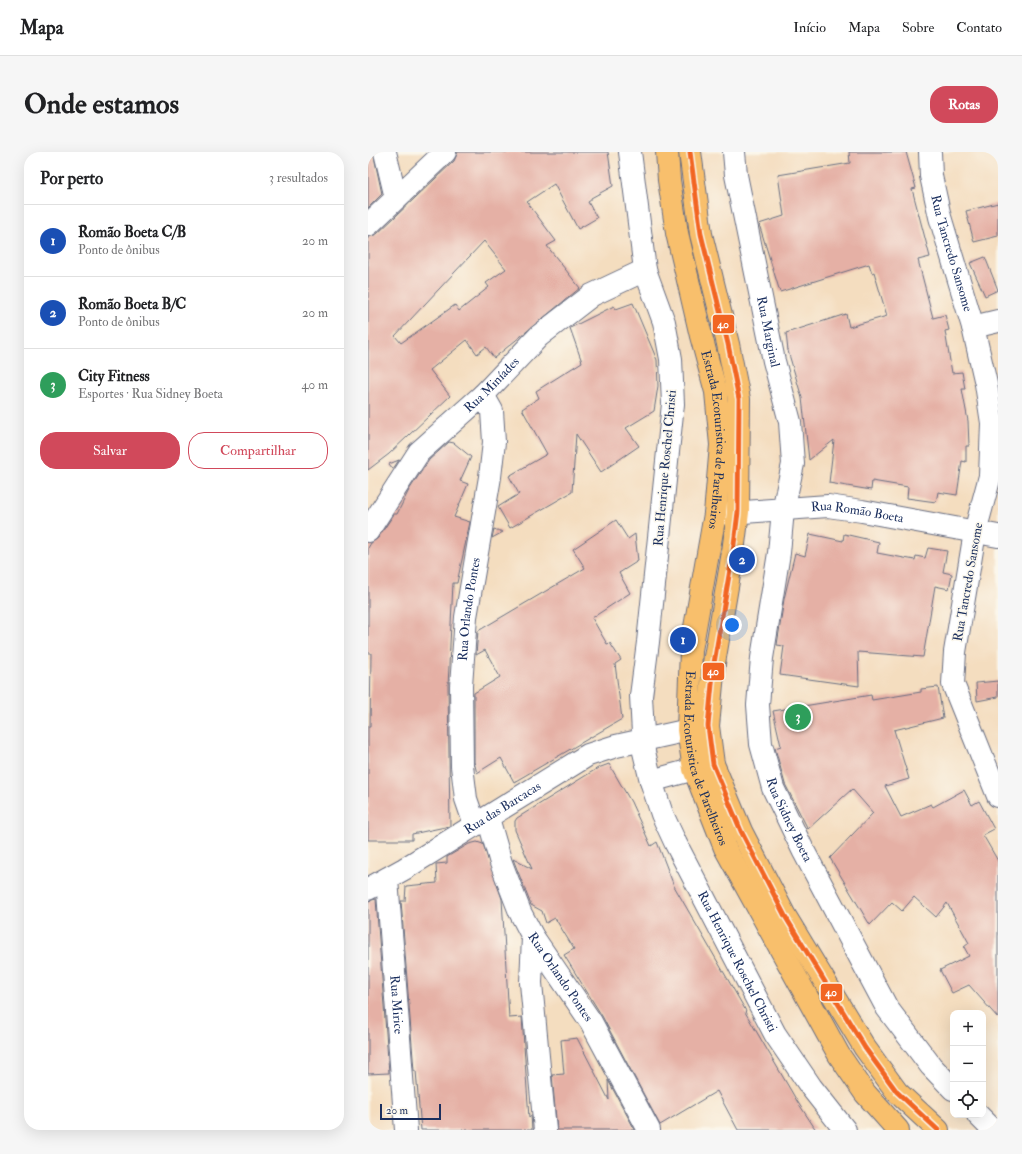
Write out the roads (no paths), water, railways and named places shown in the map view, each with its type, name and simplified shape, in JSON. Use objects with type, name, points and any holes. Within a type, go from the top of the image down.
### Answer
[{"type":"main road","name":"Estrada Ecoturistica de Parelheiros","points":[[668,152],[669,180],[677,233],[701,336],[716,392],[721,445],[715,514],[691,650],[698,728],[704,767],[725,848],[840,1055],[864,1092],[898,1130]]},
{"type":"main road","name":"Estrada Ecoturistica de Parelheiros","points":[[690,152],[701,234],[740,399],[738,512],[733,552],[714,664],[698,728]]},
{"type":"main road","name":"Estrada Ecoturistica de Parelheiros","points":[[704,767],[718,779],[741,831],[785,916],[865,1048],[897,1092],[938,1130]]},
{"type":"street","points":[[385,152],[396,198]]},
{"type":"street","points":[[368,225],[445,152]]},
{"type":"street","name":"Rua Henrique Roschel Christi","points":[[630,152],[645,270],[664,322],[671,359],[673,404],[641,696],[643,741],[651,781],[662,814],[676,844],[775,1034],[811,1088],[845,1130]]},
{"type":"street","name":"Rua Marginal","points":[[734,152],[736,176],[774,361],[790,422],[793,464],[783,510]]},
{"type":"street","name":"Rua Tancredo Sansome","points":[[930,152],[931,176],[940,217],[973,327],[986,384],[992,423],[990,476],[975,532],[955,652],[953,684],[998,796]]},
{"type":"street","name":"Rua Miníades","points":[[368,531],[419,452],[483,395],[539,336],[592,295],[645,270]]},
{"type":"street","points":[[973,327],[998,321]]},
{"type":"street","name":"Rua Orlando Pontes","points":[[483,395],[492,411],[494,442],[490,477],[466,617],[461,694],[462,766],[466,799],[481,822],[520,912],[533,937],[591,1022],[649,1130]]},
{"type":"street","name":"Rua Romão Boeta","points":[[715,514],[828,506],[901,517],[998,536]]},
{"type":"street","name":"Rua Sidney Boeta","points":[[783,510],[779,553],[762,658],[758,705],[761,744],[774,788],[803,850],[887,1008],[931,1066],[950,1086]]},
{"type":"street","points":[[643,741],[698,728]]},
{"type":"street","name":"Rua das Barcacas","points":[[368,889],[481,822],[588,755],[616,746],[643,741]]},
{"type":"street","points":[[651,781],[704,767]]},
{"type":"street","name":"Rua Mirice","points":[[387,879],[406,1130]]},
{"type":"street","points":[[533,937],[531,983],[545,1130]]},
{"type":"street","points":[[981,1118],[993,1130]]},
{"type":"place","name":"Romão Boeta B/C","points":[[742,560]]},
{"type":"place","name":"Romão Boeta C/B","points":[[683,640]]},
{"type":"place","name":"City Fitness","points":[[798,717]]}]
